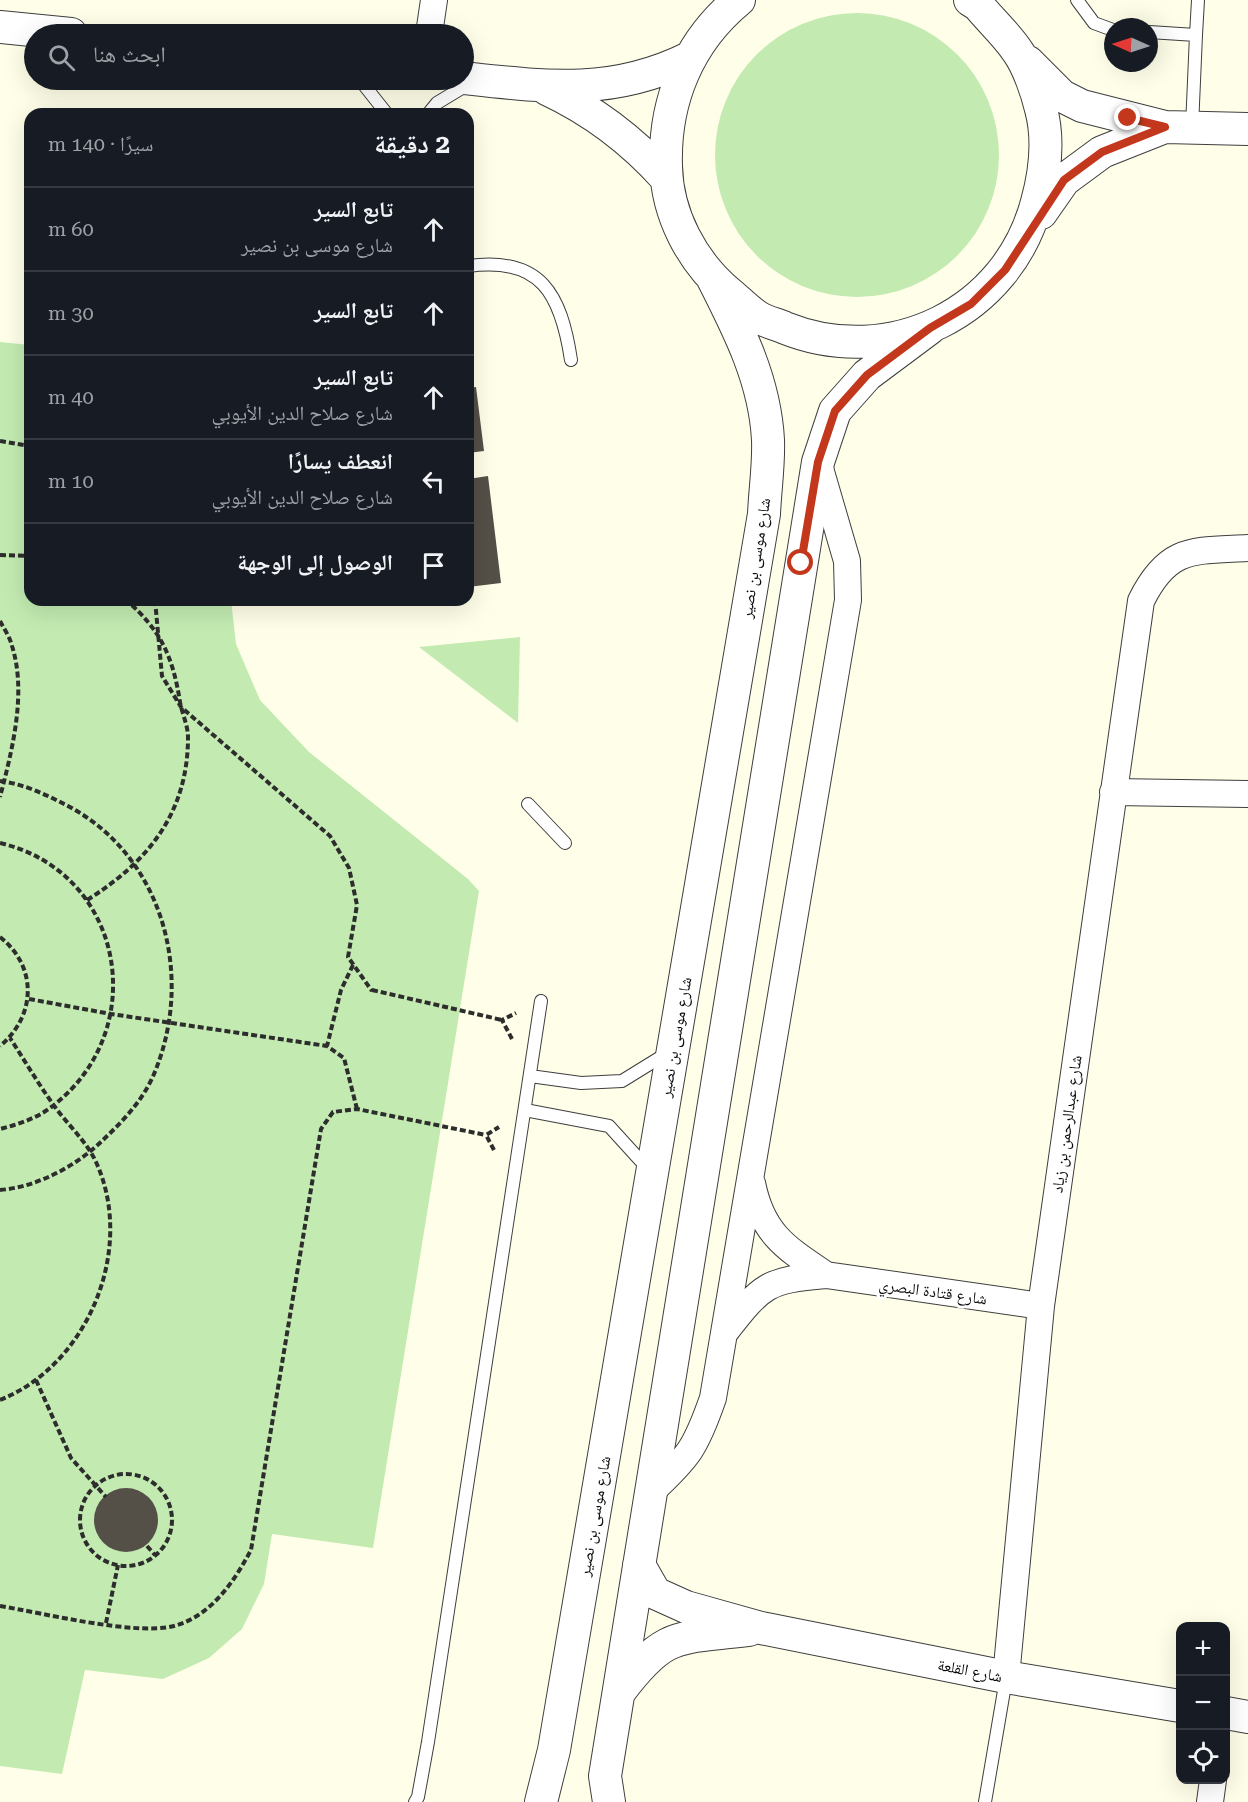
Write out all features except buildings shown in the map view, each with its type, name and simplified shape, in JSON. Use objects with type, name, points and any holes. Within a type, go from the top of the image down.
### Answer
[{"type":"street","points":[[430,24],[434,0]]},
{"type":"street","points":[[739,0],[710,28],[689,58],[673,97],[667,127],[666,178],[675,215],[691,249],[713,279],[759,317],[813,339],[873,343],[930,328]]},
{"type":"street","points":[[974,2],[1019,53],[1062,96],[1082,106],[1178,128],[1248,129]]},
{"type":"street","points":[[0,27],[24,29]]},
{"type":"street","points":[[1019,53],[1042,110],[1046,170],[1030,229]]},
{"type":"street","points":[[474,79],[574,88],[624,81],[663,71],[689,58]]},
{"type":"street","points":[[543,87],[598,116],[646,156],[666,178]]},
{"type":"street","points":[[609,1802],[605,1776],[818,462],[835,411],[867,375],[930,328],[971,304],[1005,270],[1064,180],[1102,152],[1178,128]]},
{"type":"street","name":"شارع موسى بن نصير","points":[[541,1802],[554,1750],[764,514],[768,440],[761,393],[748,350],[713,279]]},
{"type":"street","points":[[651,1492],[685,1460],[700,1435],[713,1398],[848,600],[848,561],[818,462]]},
{"type":"street","name":"شارع عبدالرحمن بن زياد","points":[[1006,1677],[1041,1306],[1141,601],[1153,576],[1173,559],[1196,551],[1248,548]]},
{"type":"street","points":[[1113,792],[1248,794]]},
{"type":"street","name":"شارع قتادة البصري","points":[[751,1175],[757,1208],[770,1231],[794,1253],[826,1275]]},
{"type":"street","name":"شارع قتادة البصري","points":[[724,1334],[762,1288],[790,1278],[826,1275],[1041,1306]]},
{"type":"street","name":"شارع القلعة","points":[[639,1565],[655,1593],[686,1607],[761,1628],[1006,1677],[1176,1705]]},
{"type":"street","name":"شارع القلعة","points":[[618,1693],[642,1661],[670,1642],[689,1636],[761,1628]]},
{"type":"street","points":[[1230,1714],[1248,1717]]},
{"type":"street","points":[[1210,1802],[1212,1784]]},
{"type":"lane","points":[[1077,0],[1094,23],[1104,27]]},
{"type":"lane","points":[[1178,128],[1196,35],[1198,0]]},
{"type":"lane","points":[[1158,33],[1196,35]]},
{"type":"lane","points":[[368,90],[382,108]]},
{"type":"lane","points":[[433,108],[455,90]]},
{"type":"lane","points":[[474,265],[491,263],[512,265],[533,273],[546,289],[558,310],[567,334],[571,360]]},
{"type":"lane","points":[[528,804],[565,843]]},
{"type":"lane","points":[[415,1802],[418,1797],[428,1742],[541,1001]]},
{"type":"lane","points":[[530,1076],[597,1084],[622,1081],[673,1050]]},
{"type":"lane","points":[[525,1110],[609,1126],[652,1173]]},
{"type":"lane","points":[[986,1802],[1006,1677]]},
{"type":"path","points":[[0,441],[24,445]]},
{"type":"path","points":[[0,555],[24,556]]},
{"type":"path","points":[[87,900],[136,865],[151,847],[171,814],[184,778],[188,735],[175,667],[157,633],[132,606]]},
{"type":"path","points":[[155,606],[162,676],[181,707],[330,836],[349,868],[357,905],[348,957],[372,991]]},
{"type":"path","points":[[0,621],[12,645],[18,679],[15,721],[0,797]]},
{"type":"path","points":[[0,1190],[52,1175],[90,1153],[131,1113],[154,1075],[170,1022],[174,985],[170,947],[158,906],[136,865],[116,842],[83,814],[40,791],[2,782]]},
{"type":"path","points":[[0,843],[18,848],[50,864],[87,900],[103,929],[112,959],[114,984],[111,1014],[100,1049],[89,1067],[54,1105],[28,1121],[0,1130]]},
{"type":"path","points":[[0,938],[15,951],[25,970],[29,999],[23,1020],[10,1038],[0,1046]]},
{"type":"path","points":[[327,1046],[341,990],[353,965],[372,991],[502,1020]]},
{"type":"path","points":[[29,999],[111,1014],[327,1046],[344,1058],[357,1108]]},
{"type":"path","points":[[0,1400],[36,1380],[72,1344],[93,1311],[105,1274],[110,1231],[107,1199],[96,1162],[54,1105],[10,1038]]},
{"type":"path","points":[[0,1606],[136,1629],[174,1626],[205,1610],[233,1584],[251,1550],[321,1129],[333,1112],[357,1108],[486,1135]]},
{"type":"path","points":[[36,1380],[71,1458],[106,1497]]},
{"type":"path","points":[[120,1474],[145,1478],[157,1485],[170,1508],[172,1521],[164,1546],[154,1555],[137,1564],[118,1565],[95,1554],[82,1532],[82,1507],[96,1485],[120,1474]]},
{"type":"path","points":[[147,1546],[154,1555]]},
{"type":"path","points":[[106,1623],[118,1565]]},
{"type":"green space","points":[[857,13],[885,16],[911,24],[936,37],[957,55],[975,76],[988,101],[996,127],[999,155],[996,183],[988,209],[975,234],[957,255],[936,273],[911,286],[885,294],[857,297],[829,294],[803,286],[778,273],[757,255],[739,234],[726,209],[718,183],[715,155],[718,127],[726,101],[739,76],[757,55],[778,37],[803,24],[829,16]]},
{"type":"green space","points":[[0,342],[24,344],[24,606],[232,606],[236,644],[260,700],[309,752],[468,879],[479,891],[373,1548],[272,1534],[264,1584],[242,1629],[209,1658],[163,1679],[85,1670],[62,1774],[0,1766]]},
{"type":"green space","points":[[520,637],[518,723],[419,647]]},
{"type":"route","points":[[801,563],[818,462],[835,411],[867,375],[930,328],[971,304],[1005,270],[1064,180],[1102,152],[1165,127],[1128,118]]}]
